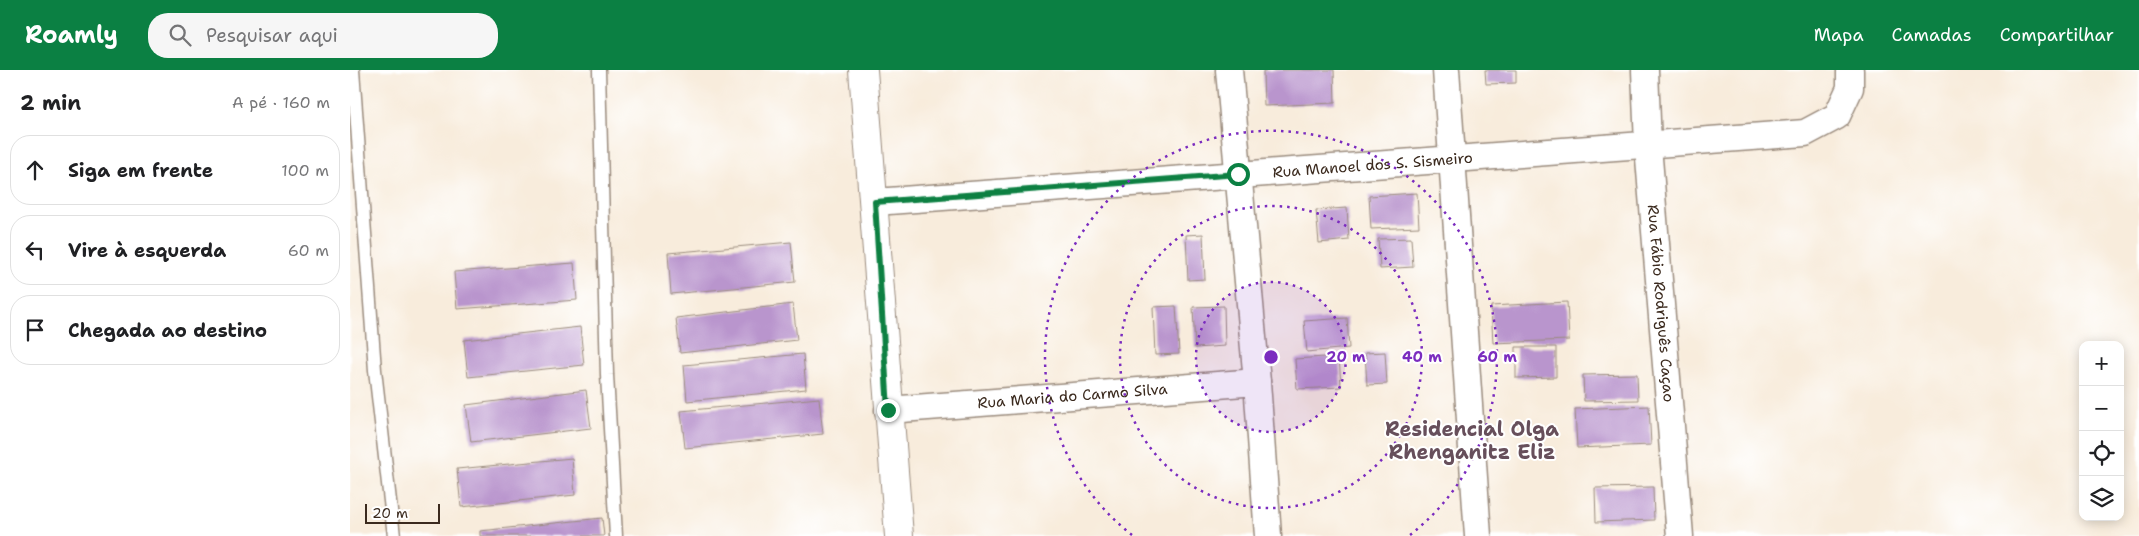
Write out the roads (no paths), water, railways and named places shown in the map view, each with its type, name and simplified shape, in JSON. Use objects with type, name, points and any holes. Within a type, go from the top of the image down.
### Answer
[{"type":"street","points":[[863,70],[875,202],[888,410],[899,536]]},
{"type":"street","points":[[1229,70],[1257,382],[1268,536]]},
{"type":"street","points":[[1446,70],[1478,536]]},
{"type":"street","name":"Rua Fábio Rodriguês Caçao","points":[[1645,70],[1648,146],[1680,536]]},
{"type":"street","name":"Rua Manoel dos S. Sismeiro","points":[[875,202],[1805,133],[1837,116],[1850,88],[1850,70]]},
{"type":"street","name":"Rua Maria do Carmo Silva","points":[[888,410],[1257,382]]},
{"type":"lane","points":[[353,70],[375,370],[394,536]]},
{"type":"lane","points":[[599,70],[607,375],[616,536]]},
{"type":"district","name":"Residencial Olga Rhenganitz Eliz","points":[[1472,440]]}]
